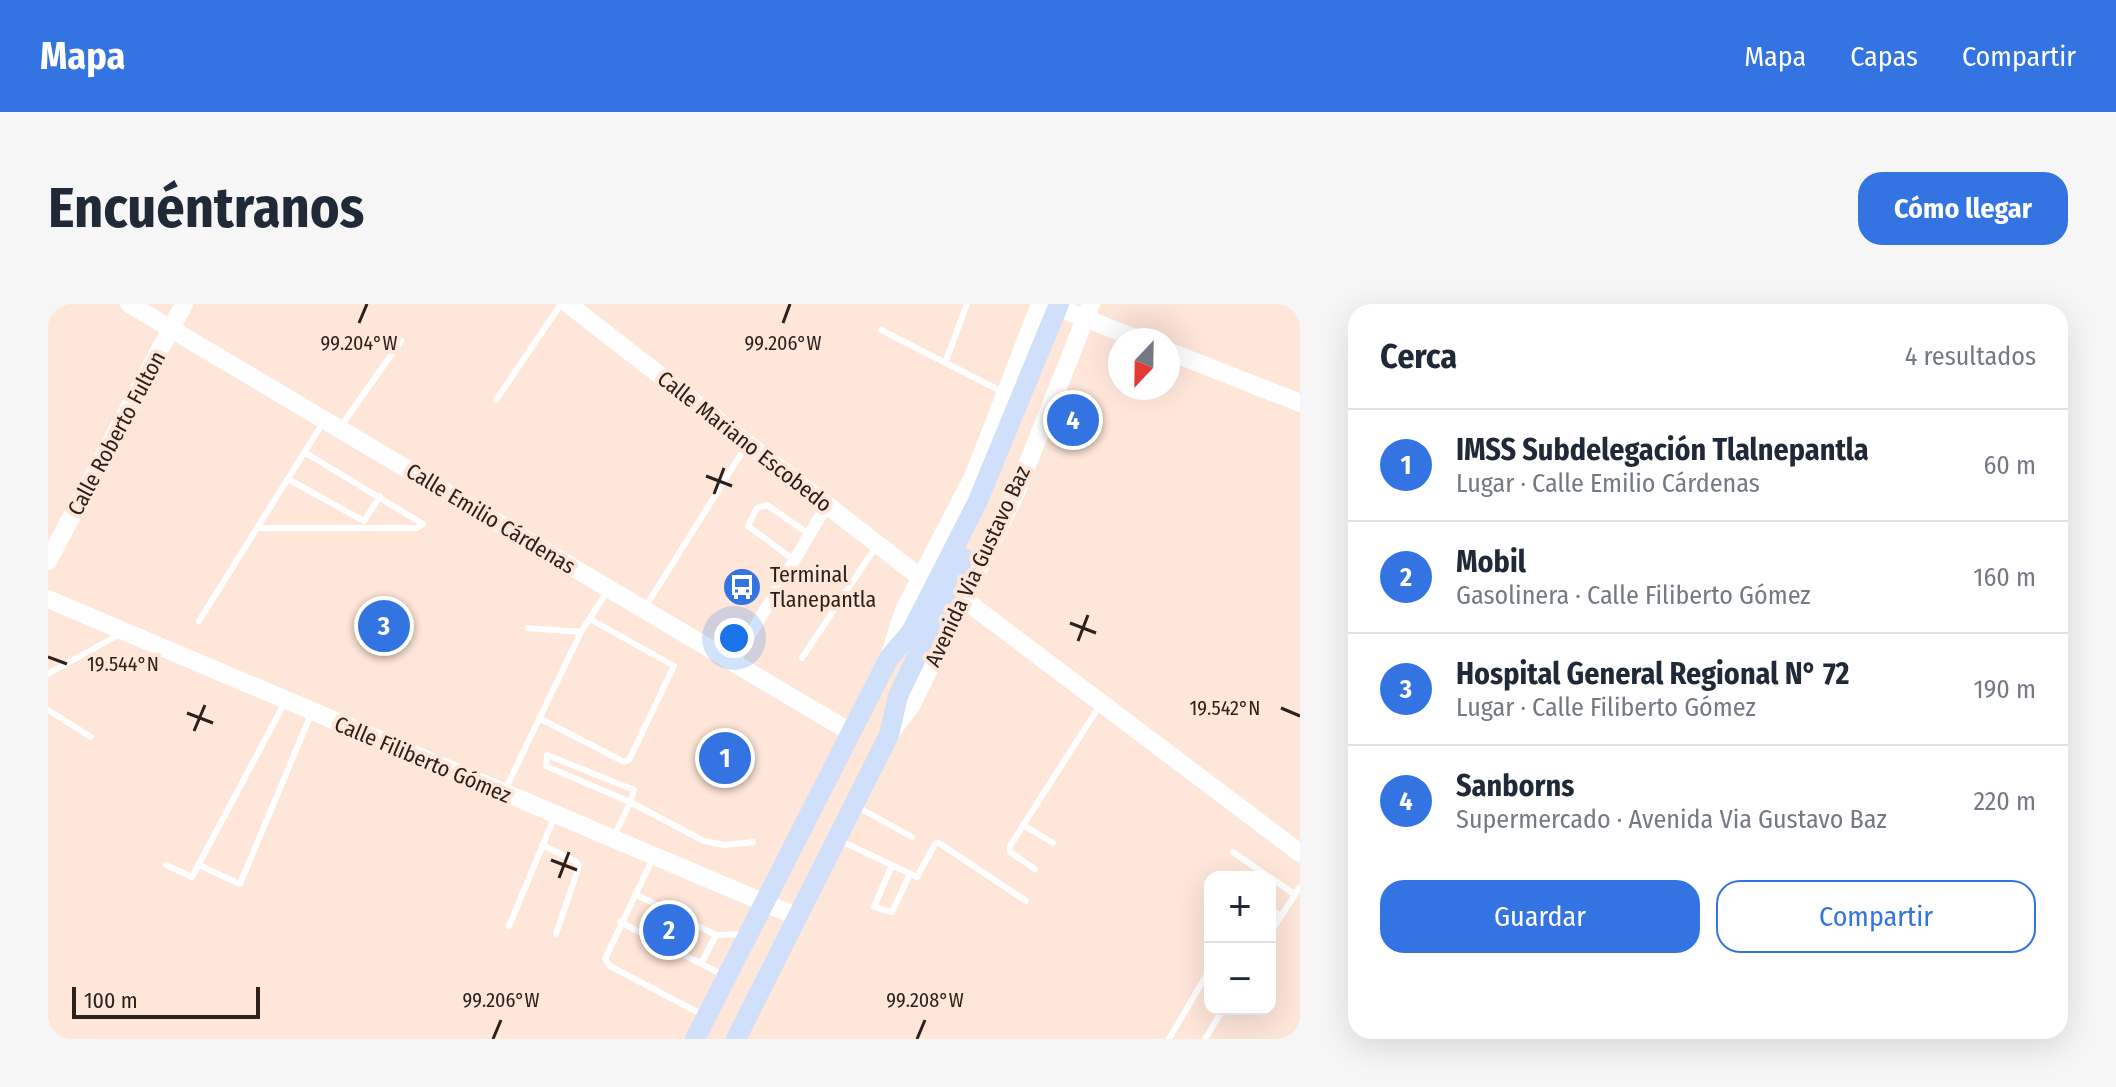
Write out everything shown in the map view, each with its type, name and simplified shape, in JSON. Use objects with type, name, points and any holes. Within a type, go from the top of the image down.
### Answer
[{"type":"main road","name":"Avenida Via Gustavo Baz","points":[[736,1039],[889,735],[898,696],[934,604],[1059,304]]},
{"type":"main road","name":"Avenida Via Gustavo Baz","points":[[695,1039],[889,658],[934,604],[992,497],[1083,309]]},
{"type":"street","name":"Calle Emilio Cárdenas","points":[[129,304],[333,422],[852,733]]},
{"type":"street","name":"Calle Roberto Fulton","points":[[48,561],[184,304]]},
{"type":"street","name":"Calle Mariano Escobedo","points":[[568,304],[921,578]]},
{"type":"street","name":"Avenida Via Gustavo Baz","points":[[889,658],[904,610],[973,477],[1040,304]]},
{"type":"street","points":[[1049,304],[1083,309],[1118,328]]},
{"type":"street","name":"Avenida Via Gustavo Baz","points":[[889,735],[911,706],[1016,493],[1083,309]]},
{"type":"street","points":[[1180,356],[1300,403]]},
{"type":"street","points":[[1017,360],[1047,362],[1058,373],[1058,381]]},
{"type":"street","points":[[733,664],[827,505]]},
{"type":"street","points":[[962,598],[1300,853]]},
{"type":"street","name":"Calle Filiberto Gómez","points":[[48,599],[798,917]]},
{"type":"lane","points":[[496,400],[561,304]]},
{"type":"lane","points":[[945,363],[967,304]]},
{"type":"lane","points":[[881,330],[1005,393]]},
{"type":"lane","points":[[199,621],[304,452],[401,341]]},
{"type":"lane","points":[[644,610],[748,443]]},
{"type":"lane","points":[[257,528],[417,528],[423,524],[304,452]]},
{"type":"lane","points":[[288,479],[376,528]]},
{"type":"lane","points":[[364,521],[380,496]]},
{"type":"lane","points":[[794,560],[748,526],[757,508],[767,505],[809,534]]},
{"type":"lane","points":[[802,658],[877,545]]},
{"type":"lane","points":[[504,792],[581,632],[609,589]]},
{"type":"lane","points":[[539,718],[624,762],[629,760],[674,666],[590,619]]},
{"type":"lane","points":[[528,628],[581,632]]},
{"type":"lane","points":[[48,674],[124,632]]},
{"type":"lane","points":[[1035,869],[1009,850],[1102,701]]},
{"type":"lane","points":[[166,865],[188,878],[199,865],[285,702]]},
{"type":"lane","points":[[48,710],[91,737]]},
{"type":"lane","points":[[199,865],[240,884],[312,712]]},
{"type":"lane","points":[[613,839],[630,802],[632,789],[547,755],[546,766],[630,802],[704,841],[725,845],[753,842]]},
{"type":"lane","points":[[854,805],[912,837]]},
{"type":"lane","points":[[509,926],[555,815]]},
{"type":"lane","points":[[1023,825],[1053,843]]},
{"type":"lane","points":[[837,839],[910,874],[919,875],[935,844],[939,843],[1026,901]]},
{"type":"lane","points":[[542,845],[579,866],[556,934]]},
{"type":"lane","points":[[1233,852],[1261,871]]},
{"type":"lane","points":[[654,857],[620,922],[605,959],[610,966],[706,1017]]},
{"type":"lane","points":[[892,865],[874,907],[892,912],[910,874]]},
{"type":"lane","points":[[1276,881],[1294,894]]},
{"type":"lane","points":[[1276,924],[1300,887]]},
{"type":"lane","points":[[635,894],[716,935],[748,934]]},
{"type":"lane","points":[[1276,913],[1281,916]]},
{"type":"lane","points":[[620,922],[726,977]]},
{"type":"lane","points":[[701,964],[716,935]]},
{"type":"lane","points":[[1169,1039],[1204,979]]},
{"type":"lane","points":[[1205,1039],[1219,1015]]},
{"type":"place","name":"Sanborns","points":[[1073,420]]},
{"type":"place","name":"Terminal Tlanepantla","points":[[742,587]]},
{"type":"place","name":"Hospital General Regional N° 72","points":[[384,626]]},
{"type":"place","name":"IMSS Subdelegación Tlalnepantla","points":[[725,758]]},
{"type":"place","name":"Mobil","points":[[669,930]]}]
